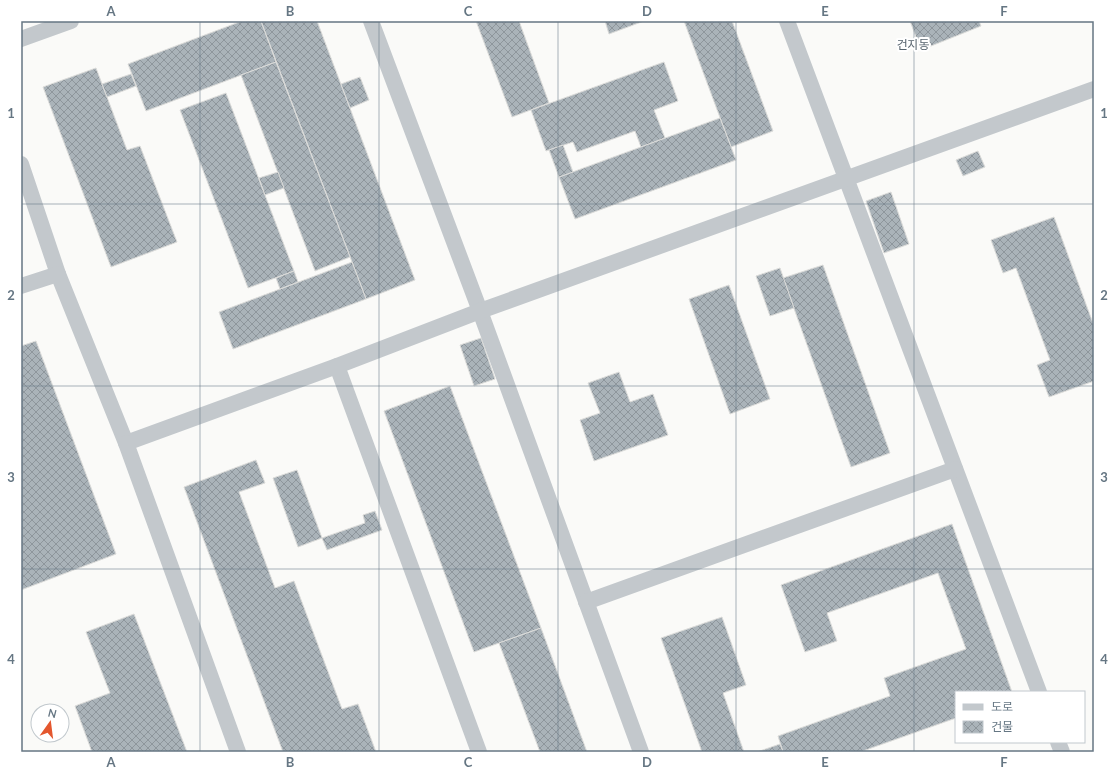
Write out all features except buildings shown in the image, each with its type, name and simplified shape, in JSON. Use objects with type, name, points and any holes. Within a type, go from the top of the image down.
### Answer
[{"type":"street","points":[[21,39],[71,21]]},
{"type":"street","points":[[370,21],[480,311],[641,752]]},
{"type":"street","points":[[787,21],[1039,691]]},
{"type":"street","points":[[126,443],[337,366],[480,311],[846,180],[1094,89]]},
{"type":"street","points":[[21,164],[58,274],[126,443],[238,752]]},
{"type":"street","points":[[21,286],[58,274]]},
{"type":"street","points":[[337,366],[479,752]]},
{"type":"street","points":[[586,602],[955,468]]},
{"type":"district","name":"건지동","points":[[913,44]]}]
